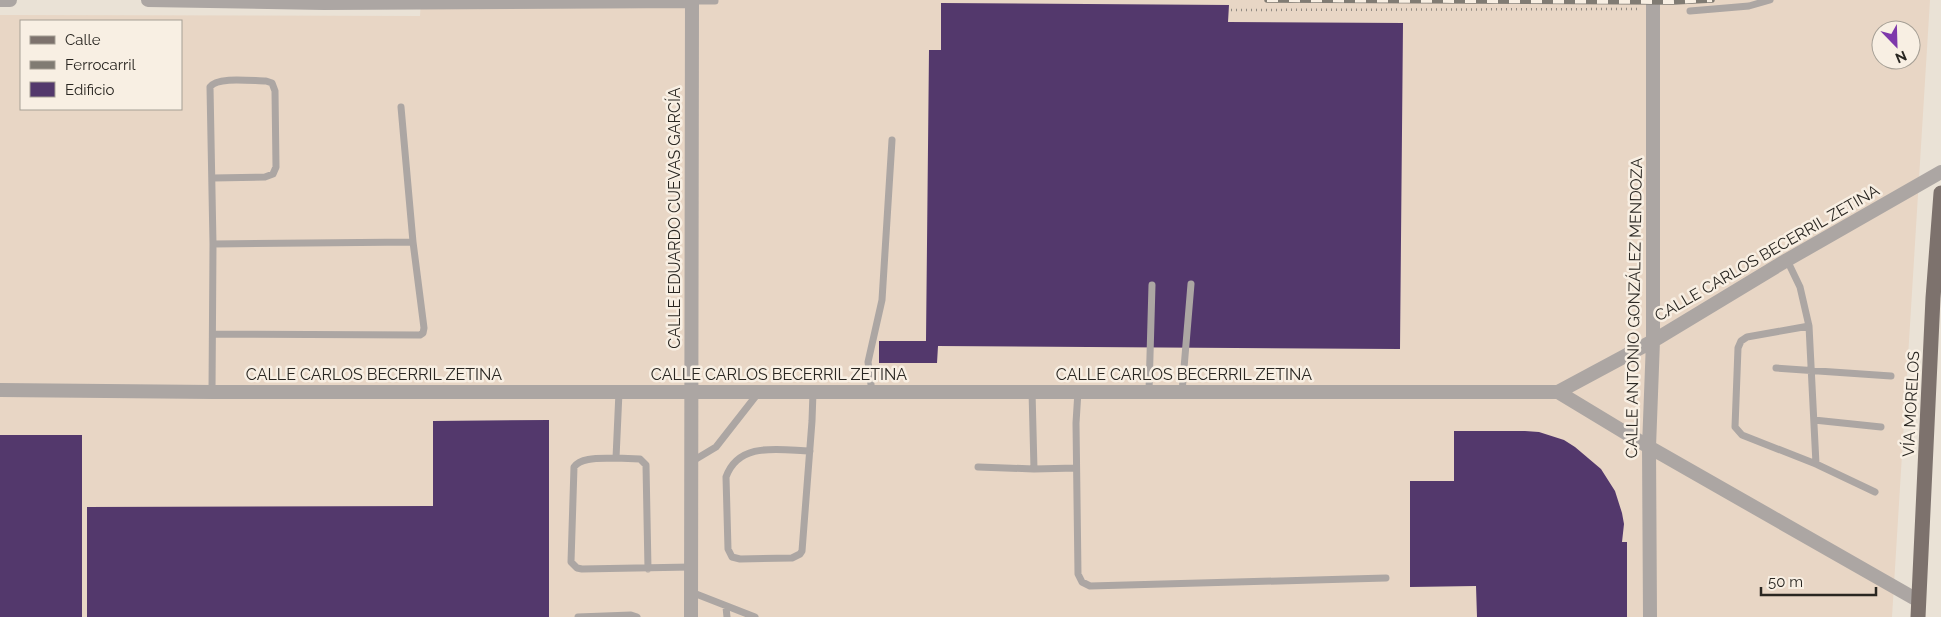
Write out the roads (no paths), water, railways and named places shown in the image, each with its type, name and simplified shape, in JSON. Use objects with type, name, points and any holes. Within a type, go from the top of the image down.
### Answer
[{"type":"main road","name":"VÍA MORELOS","points":[[1918,617],[1933,298],[1941,193]]},
{"type":"street","points":[[0,0],[10,0]]},
{"type":"street","points":[[148,0],[324,2],[692,1]]},
{"type":"street","name":"CALLE ANTONIO GONZÁLEZ MENDOZA","points":[[1650,617],[1649,447],[1653,341],[1653,0]]},
{"type":"street","name":"CALLE EDUARDO CUEVAS GARCÍA","points":[[691,617],[692,1]]},
{"type":"street","name":"CALLE CARLOS BECERRIL ZETINA","points":[[0,390],[212,392],[1558,392],[1653,341],[1787,260],[1941,172]]},
{"type":"street","points":[[1558,392],[1649,447],[1920,600]]},
{"type":"lane","points":[[1690,11],[1750,6],[1770,0]]},
{"type":"lane","points":[[692,1],[715,2]]},
{"type":"lane","points":[[212,392],[213,178],[210,87],[212,84],[221,81],[266,81],[272,83],[276,100],[276,167],[273,174],[265,177],[213,178]]},
{"type":"lane","points":[[213,334],[420,335],[423,333],[401,107]]},
{"type":"lane","points":[[872,392],[868,362],[882,300],[892,140]]},
{"type":"lane","points":[[213,244],[413,242]]},
{"type":"lane","points":[[1787,260],[1800,288],[1809,326],[1816,464]]},
{"type":"lane","points":[[1182,392],[1191,284]]},
{"type":"lane","points":[[1149,391],[1152,285]]},
{"type":"lane","points":[[1809,326],[1747,337],[1741,341],[1738,348],[1736,431],[1816,464],[1875,492]]},
{"type":"lane","points":[[1776,368],[1891,376]]},
{"type":"lane","points":[[1032,391],[1034,469]]},
{"type":"lane","points":[[616,458],[619,392]]},
{"type":"lane","points":[[690,462],[716,447],[760,392]]},
{"type":"lane","points":[[810,451],[757,449],[735,460],[729,468],[726,477],[728,549],[732,557],[740,559],[792,558],[800,554],[803,546],[810,451],[813,392]]},
{"type":"lane","points":[[1078,392],[1076,468],[1078,574],[1085,585],[1386,578]]},
{"type":"lane","points":[[1814,420],[1881,427]]},
{"type":"lane","points":[[648,568],[646,465],[640,459],[616,458],[584,460],[576,463],[574,467],[571,562],[577,568],[582,569],[648,568],[691,567]]},
{"type":"lane","points":[[978,466],[1034,469],[1076,468]]},
{"type":"lane","points":[[692,592],[755,617]]},
{"type":"lane","points":[[726,606],[727,617]]},
{"type":"lane","points":[[578,617],[631,615],[638,617]]},
{"type":"railway","points":[[1267,0],[1673,2],[1712,0]]}]
